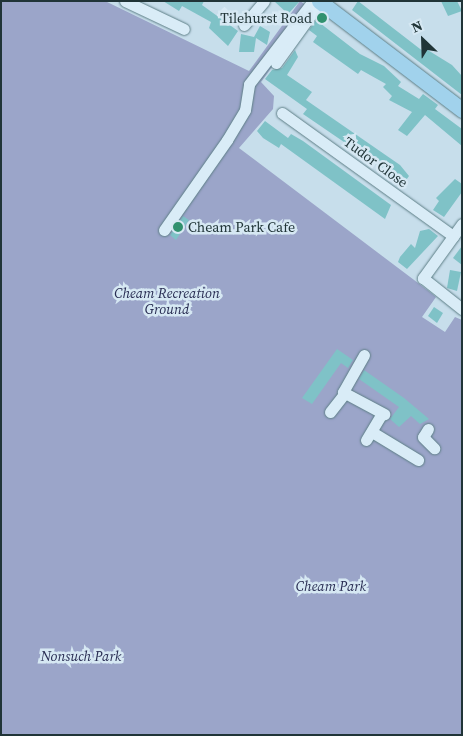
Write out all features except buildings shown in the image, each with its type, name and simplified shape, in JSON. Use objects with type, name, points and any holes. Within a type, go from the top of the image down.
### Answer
[{"type":"main road","points":[[323,3],[462,110]]},
{"type":"street","points":[[244,25],[264,1]]},
{"type":"street","points":[[128,2],[184,29]]},
{"type":"street","points":[[276,63],[323,3]]},
{"type":"street","points":[[164,230],[228,140],[245,110],[248,84],[323,3]]},
{"type":"street","name":"Tudor Close","points":[[282,113],[453,236]]},
{"type":"street","points":[[462,224],[421,280],[462,309]]},
{"type":"street","points":[[330,412],[344,394],[364,355]]},
{"type":"street","points":[[344,394],[383,414],[369,436],[415,458],[426,434],[434,448]]},
{"type":"green space","points":[[1,1],[105,1],[249,71],[300,1],[313,10],[261,82],[274,96],[273,109],[239,148],[436,297],[422,317],[445,332],[455,317],[462,320],[462,735],[1,735]]},
{"type":"place","name":"Tilehurst Road","points":[[322,18]]},
{"type":"place","name":"Cheam Park Cafe","points":[[178,227]]},
{"type":"park label","name":"Cheam Recreation Ground","points":[[167,302]]},
{"type":"park label","name":"Cheam Park","points":[[331,586]]},
{"type":"park label","name":"Nonsuch Park","points":[[81,656]]}]
